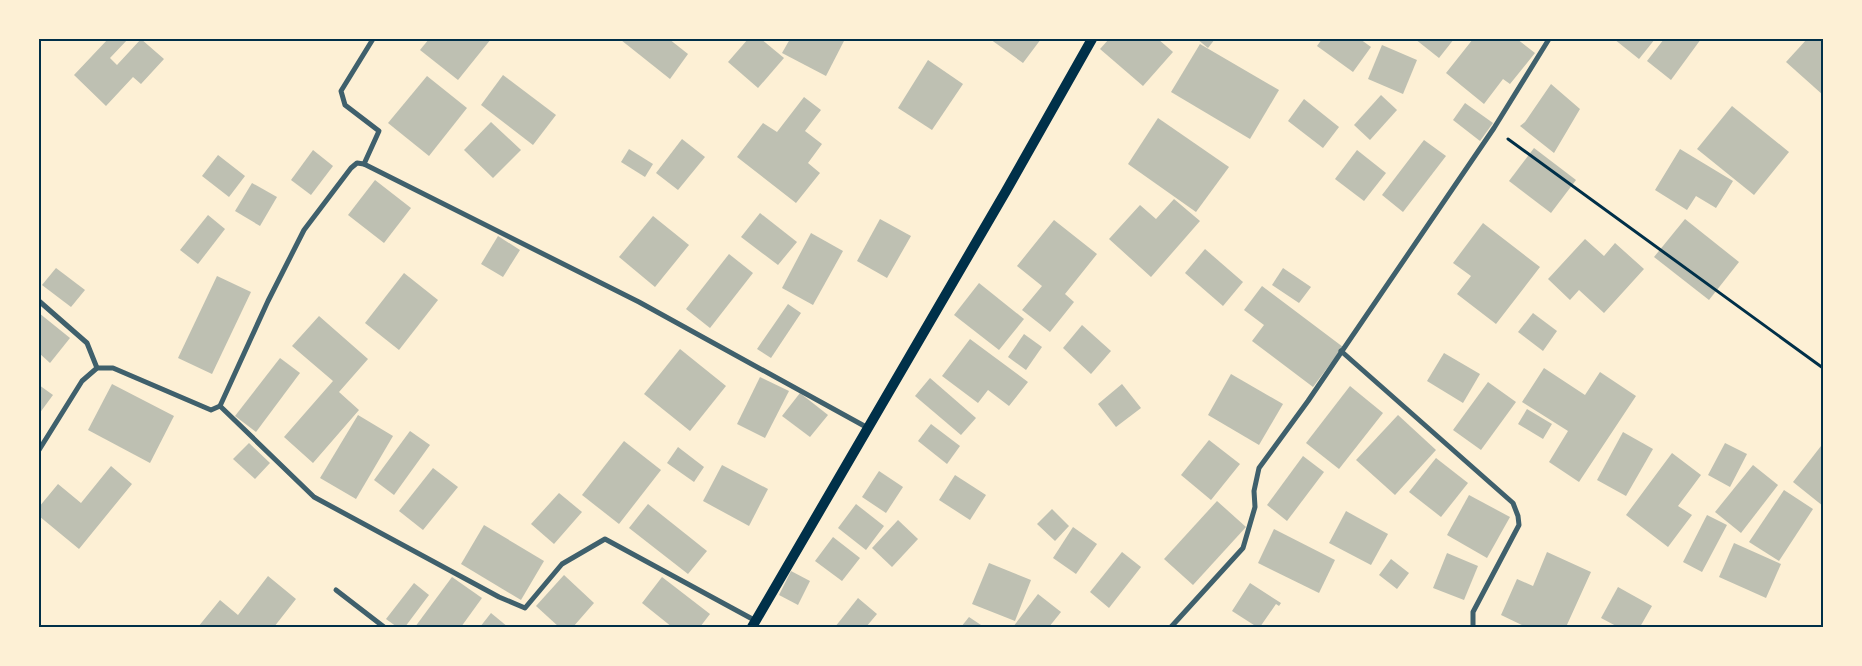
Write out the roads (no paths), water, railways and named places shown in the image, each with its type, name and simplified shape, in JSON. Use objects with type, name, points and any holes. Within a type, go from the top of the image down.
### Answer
[{"type":"main road","points":[[754,624],[1006,191],[1092,39]]},
{"type":"street","points":[[364,164],[379,131],[345,105],[341,91],[373,39]]},
{"type":"street","points":[[1171,627],[1243,548],[1255,507],[1254,491],[1259,468],[1341,352],[1494,128],[1549,39]]},
{"type":"street","points":[[39,450],[82,381],[96,368],[113,368],[211,410],[220,406],[268,301],[304,230],[351,168],[357,163],[364,164],[639,302],[868,428]]},
{"type":"street","points":[[39,301],[87,343],[96,368]]},
{"type":"street","points":[[1341,352],[1512,503],[1518,516],[1519,525],[1473,612],[1473,627]]},
{"type":"street","points":[[220,406],[314,497],[499,597],[525,608],[562,564],[605,540],[754,624]]},
{"type":"street","points":[[336,590],[384,627]]}]
